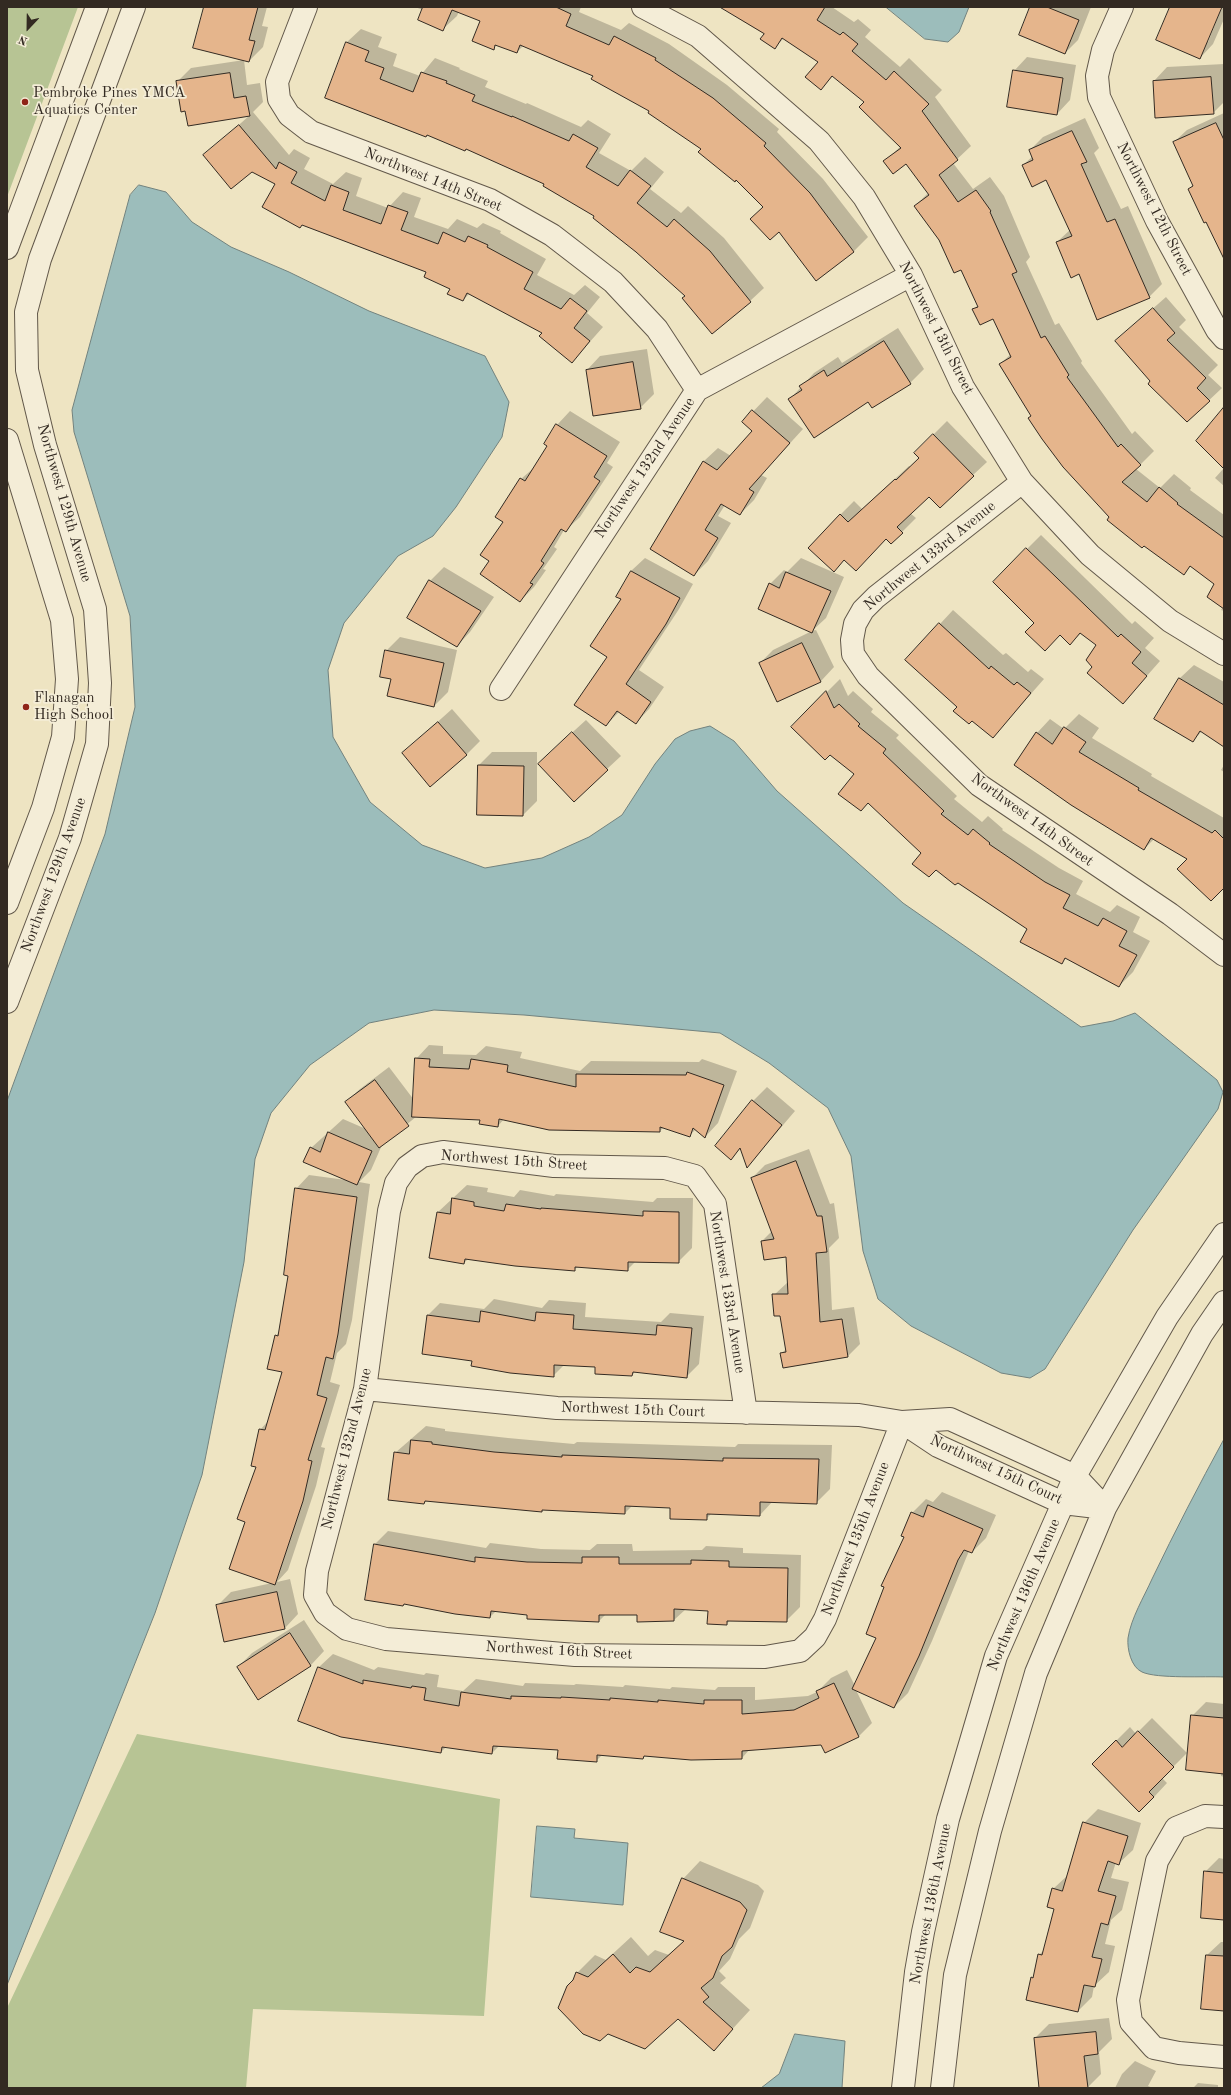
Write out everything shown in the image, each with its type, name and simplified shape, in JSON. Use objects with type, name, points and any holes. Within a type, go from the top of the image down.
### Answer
[{"type":"street","points":[[7,248],[97,7]]},
{"type":"street","name":"Northwest 129th Avenue","points":[[7,1002],[72,830],[97,744],[100,683],[95,609],[45,445],[27,370],[26,312],[40,259],[134,7]]},
{"type":"street","name":"Northwest 14th Street","points":[[306,7],[277,82],[279,99],[289,116],[311,132],[490,200],[552,235],[613,282],[657,329],[698,390]]},
{"type":"street","name":"Northwest 13th Street","points":[[643,7],[698,36],[819,141],[864,197],[911,275],[963,387],[1022,482],[1090,555],[1170,621],[1224,654]]},
{"type":"street","name":"Northwest 12th Street","points":[[1122,7],[1104,50],[1098,76],[1099,97],[1157,221],[1217,330],[1224,338]]},
{"type":"street","name":"Northwest 132nd Avenue","points":[[501,689],[698,390],[911,275]]},
{"type":"street","points":[[7,440],[62,620],[67,679],[63,737],[43,808],[7,903]]},
{"type":"street","name":"Northwest 133rd Avenue","points":[[852,640],[855,624],[863,610],[876,596],[1022,482]]},
{"type":"street","name":"Northwest 14th Street","points":[[852,640],[853,654],[868,676],[979,785],[1170,914],[1224,954]]},
{"type":"street","name":"Northwest 15th Street","points":[[407,1167],[422,1156],[443,1152],[554,1166],[665,1168],[695,1176]]},
{"type":"street","name":"Northwest 132nd Avenue","points":[[325,1613],[315,1595],[317,1571],[365,1389],[389,1211],[396,1183],[407,1167]]},
{"type":"street","name":"Northwest 133rd Avenue","points":[[695,1176],[715,1204],[746,1413]]},
{"type":"street","name":"Northwest 136th Avenue","points":[[903,2088],[916,1972],[948,1819],[996,1656],[1075,1476],[1167,1317],[1224,1234]]},
{"type":"street","points":[[942,2088],[954,1975],[990,1831],[1036,1673],[1104,1508],[1202,1334],[1224,1302]]},
{"type":"street","name":"Northwest 15th Court","points":[[365,1389],[557,1408],[859,1415],[902,1422],[950,1419],[1075,1476],[1104,1508]]},
{"type":"street","name":"Northwest 15th Court","points":[[902,1422],[938,1446],[1063,1503],[1104,1508]]},
{"type":"street","name":"Northwest 135th Avenue","points":[[800,1651],[815,1637],[825,1619],[902,1422]]},
{"type":"street","name":"Northwest 16th Street","points":[[325,1613],[346,1629],[386,1639],[575,1655],[765,1657],[800,1651]]},
{"type":"street","points":[[1224,1817],[1205,1816],[1176,1828],[1157,1861],[1128,2000],[1131,2022],[1154,2048],[1179,2053],[1224,2056]]},
{"type":"green space","name":"Pembroke Pines YMCA Aquatics Center","points":[[7,7],[78,7],[7,197]]},
{"type":"green space","points":[[137,1734],[500,1799],[484,2016],[253,2009],[246,2088],[7,2088],[7,2008]]},
{"type":"water","points":[[886,7],[969,7],[959,32],[948,42],[925,39]]},
{"type":"water","points":[[139,185],[166,192],[192,222],[231,247],[289,272],[369,311],[485,356],[509,402],[502,437],[456,507],[433,536],[398,556],[344,623],[328,670],[333,737],[370,802],[422,845],[485,868],[542,858],[589,837],[622,815],[655,764],[675,739],[690,731],[710,726],[734,741],[777,791],[903,903],[1081,1027],[1113,1021],[1135,1013],[1217,1080],[1223,1092],[1218,1109],[1133,1230],[1045,1369],[1030,1378],[1001,1373],[911,1326],[878,1299],[863,1251],[851,1156],[828,1108],[769,1063],[720,1033],[524,1015],[434,1010],[369,1023],[310,1065],[271,1113],[255,1159],[244,1262],[202,1475],[155,1613],[7,1985],[7,1101],[105,834],[135,707],[130,616],[74,432],[72,410],[130,195]]},
{"type":"water","points":[[1224,1439],[1224,1677],[1159,1676],[1142,1672],[1138,1670],[1130,1657],[1128,1638],[1132,1623],[1169,1543]]},
{"type":"water","points":[[537,1826],[575,1829],[574,1838],[628,1843],[623,1905],[531,1897]]},
{"type":"water","points":[[795,2034],[845,2041],[842,2088],[761,2088],[779,2074]]},
{"type":"building","points":[[204,7],[258,7],[249,40],[255,41],[249,62],[193,48]]},
{"type":"building","points":[[423,7],[556,7],[571,14],[566,26],[609,45],[614,36],[656,58],[655,60],[713,98],[766,143],[764,146],[810,193],[854,252],[816,281],[779,232],[770,240],[750,219],[763,207],[736,180],[735,182],[698,152],[701,149],[648,113],[649,111],[591,79],[593,76],[520,45],[517,53],[495,45],[494,50],[472,41],[480,21],[452,10],[443,31],[418,20]]},
{"type":"building","points":[[720,7],[825,7],[817,20],[840,35],[843,32],[858,44],[852,51],[886,80],[894,71],[929,104],[922,111],[958,160],[939,175],[958,202],[976,190],[991,211],[990,212],[1017,272],[1012,274],[1041,338],[1045,336],[1069,375],[1067,377],[1118,447],[1121,444],[1141,465],[1122,482],[1147,502],[1159,487],[1178,503],[1177,504],[1224,538],[1224,609],[1207,597],[1214,584],[1190,566],[1184,575],[1144,546],[1142,548],[1107,520],[1109,517],[1063,467],[1042,439],[1028,418],[1031,416],[999,364],[1011,357],[993,319],[980,325],[972,309],[978,307],[961,270],[954,273],[939,240],[914,206],[929,195],[906,164],[893,174],[883,161],[901,148],[859,107],[864,102],[832,76],[821,90],[805,77],[818,62],[782,38],[775,49],[760,39],[764,34]]},
{"type":"building","points":[[1030,7],[1047,7],[1079,20],[1065,54],[1019,35]]},
{"type":"building","points":[[1170,7],[1222,7],[1200,59],[1156,40]]},
{"type":"building","points":[[346,42],[369,51],[365,61],[384,68],[380,79],[413,92],[421,72],[447,81],[446,83],[475,95],[472,101],[512,116],[569,141],[573,134],[598,148],[586,167],[618,186],[630,170],[651,186],[637,203],[667,227],[674,219],[710,251],[751,302],[712,334],[682,298],[685,296],[636,252],[593,218],[594,216],[543,186],[544,184],[466,149],[465,151],[427,135],[426,137],[325,98]]},
{"type":"building","points":[[1013,70],[1063,78],[1057,115],[1007,107]]},
{"type":"building","points":[[230,73],[234,98],[246,96],[250,116],[188,126],[185,111],[181,112],[176,81]]},
{"type":"building","points":[[1211,77],[1214,114],[1155,118],[1153,81]]},
{"type":"building","points":[[1216,123],[1224,140],[1224,259],[1206,222],[1204,223],[1188,189],[1193,186],[1173,142]]},
{"type":"building","points":[[239,125],[276,169],[279,162],[297,172],[291,183],[325,201],[331,185],[349,192],[343,210],[381,224],[388,205],[408,212],[401,230],[438,244],[443,232],[465,242],[468,236],[488,245],[487,247],[533,272],[524,289],[561,309],[570,298],[587,311],[574,328],[590,341],[572,363],[539,336],[542,333],[467,293],[463,301],[447,294],[450,289],[424,277],[426,272],[302,225],[300,228],[262,207],[275,184],[252,172],[231,189],[203,155]]},
{"type":"building","points":[[1072,131],[1087,162],[1081,164],[1107,222],[1115,219],[1150,298],[1097,320],[1079,274],[1071,278],[1056,242],[1072,236],[1046,180],[1032,187],[1022,165],[1033,160],[1029,150]]},
{"type":"building","points":[[1153,308],[1175,333],[1167,340],[1206,378],[1197,388],[1210,401],[1187,422],[1148,384],[1150,381],[1115,341]]},
{"type":"building","points":[[884,341],[911,384],[872,408],[868,402],[814,438],[788,399],[802,390],[799,386],[824,370],[827,376]]},
{"type":"building","points":[[633,362],[641,409],[593,416],[586,370]]},
{"type":"building","points":[[1224,407],[1224,469],[1196,441]]},
{"type":"building","points":[[752,410],[790,443],[749,489],[754,492],[740,515],[721,504],[705,530],[718,538],[694,576],[650,549],[703,461],[717,470],[752,431],[742,422]]},
{"type":"building","points":[[556,424],[607,456],[594,477],[600,481],[566,532],[561,529],[541,561],[544,563],[530,583],[533,584],[520,602],[480,574],[489,561],[480,555],[503,522],[495,517],[520,478],[525,481],[547,446],[544,444]]},
{"type":"building","points":[[933,434],[974,476],[940,508],[929,497],[897,527],[903,533],[891,544],[886,539],[856,571],[844,560],[834,572],[808,548],[840,514],[848,522],[895,479],[896,480],[919,458],[914,453]]},
{"type":"building","points":[[1026,548],[1118,637],[1121,634],[1141,652],[1132,663],[1147,676],[1123,704],[1087,673],[1092,667],[1086,660],[1096,645],[1080,633],[1070,645],[1060,635],[1045,651],[1025,632],[1034,623],[993,582]]},
{"type":"building","points":[[631,571],[680,598],[666,624],[626,684],[651,702],[636,724],[617,711],[606,726],[574,705],[607,657],[590,646],[621,599],[616,597]]},
{"type":"building","points":[[786,572],[831,591],[812,633],[758,609],[769,583],[779,588]]},
{"type":"building","points":[[429,580],[481,611],[457,647],[407,618]]},
{"type":"building","points":[[939,623],[989,669],[991,666],[1014,685],[1017,682],[1031,693],[993,738],[972,721],[969,724],[953,711],[957,707],[905,660]]},
{"type":"building","points":[[802,643],[821,682],[777,702],[759,663]]},
{"type":"building","points":[[385,650],[444,663],[434,707],[387,696],[391,679],[380,677]]},
{"type":"building","points":[[1179,678],[1224,705],[1224,747],[1200,731],[1193,742],[1154,719]]},
{"type":"building","points":[[826,691],[834,708],[839,704],[860,724],[858,726],[886,749],[883,753],[944,811],[941,814],[968,835],[973,829],[990,843],[989,844],[1045,882],[1070,895],[1063,908],[1098,926],[1103,918],[1127,931],[1119,946],[1137,955],[1119,987],[1065,958],[1062,964],[1020,942],[1027,929],[958,883],[955,885],[936,870],[929,877],[912,864],[921,853],[868,803],[861,811],[838,794],[854,774],[830,755],[825,760],[791,727]]},
{"type":"building","points":[[438,722],[467,755],[430,787],[402,753]]},
{"type":"building","points":[[1064,727],[1086,742],[1079,752],[1139,788],[1138,790],[1212,833],[1215,830],[1224,839],[1224,888],[1211,901],[1177,869],[1187,859],[1151,838],[1144,850],[1071,805],[1014,765],[1036,732],[1052,744]]},
{"type":"building","points":[[572,732],[608,770],[574,802],[538,764]]},
{"type":"building","points":[[478,765],[524,766],[523,816],[477,815]]},
{"type":"building","points":[[415,1058],[430,1059],[429,1067],[469,1069],[471,1059],[508,1065],[507,1072],[576,1087],[576,1074],[686,1075],[687,1072],[724,1085],[705,1138],[693,1128],[690,1137],[660,1127],[660,1132],[549,1130],[499,1119],[498,1127],[479,1124],[480,1120],[412,1117]]},
{"type":"building","points":[[375,1080],[409,1126],[379,1148],[345,1102]]},
{"type":"building","points":[[752,1100],[782,1125],[747,1168],[740,1148],[731,1160],[715,1146]]},
{"type":"building","points":[[328,1132],[372,1151],[357,1185],[303,1162],[310,1147],[320,1152]]},
{"type":"building","points":[[796,1161],[817,1216],[822,1216],[827,1252],[816,1253],[820,1322],[842,1319],[848,1357],[783,1368],[780,1353],[786,1352],[780,1316],[774,1316],[772,1294],[788,1294],[786,1257],[764,1260],[761,1241],[774,1239],[751,1178]]},
{"type":"building","points":[[295,1188],[357,1197],[338,1334],[333,1359],[326,1357],[317,1395],[327,1398],[308,1460],[312,1461],[303,1501],[275,1585],[229,1569],[245,1522],[237,1519],[256,1467],[251,1466],[259,1429],[265,1430],[282,1372],[267,1369],[275,1335],[278,1336],[288,1276],[284,1275]]},
{"type":"building","points":[[452,1198],[474,1202],[474,1206],[504,1211],[506,1204],[541,1209],[643,1216],[643,1211],[679,1212],[679,1263],[628,1262],[628,1271],[575,1267],[575,1271],[515,1266],[465,1259],[464,1264],[429,1258],[437,1212],[450,1214]]},
{"type":"building","points":[[481,1311],[535,1321],[536,1312],[574,1315],[573,1329],[656,1335],[657,1325],[692,1328],[687,1378],[633,1372],[632,1376],[595,1374],[595,1367],[554,1365],[554,1377],[510,1373],[471,1366],[472,1361],[422,1354],[427,1315],[479,1322]]},
{"type":"building","points":[[411,1440],[494,1452],[562,1457],[562,1455],[723,1461],[723,1458],[819,1459],[817,1504],[760,1502],[760,1516],[707,1514],[707,1520],[670,1519],[670,1508],[625,1506],[625,1514],[542,1510],[542,1512],[425,1501],[424,1504],[388,1500],[394,1452],[409,1454]]},
{"type":"building","points":[[928,1505],[983,1529],[972,1553],[964,1550],[958,1560],[919,1656],[894,1708],[852,1689],[876,1638],[866,1634],[884,1587],[881,1586],[904,1537],[901,1536],[911,1512],[923,1517]]},
{"type":"building","points":[[374,1544],[475,1562],[475,1557],[527,1562],[582,1563],[582,1557],[619,1557],[619,1564],[691,1564],[691,1560],[729,1561],[729,1567],[788,1568],[787,1622],[727,1621],[727,1625],[707,1624],[708,1611],[674,1609],[674,1621],[637,1622],[637,1615],[599,1615],[599,1622],[527,1619],[527,1615],[491,1611],[490,1618],[455,1614],[404,1604],[403,1606],[365,1600]]},
{"type":"building","points":[[277,1592],[285,1629],[224,1642],[216,1605]]},
{"type":"building","points":[[290,1633],[311,1666],[258,1700],[237,1667]]},
{"type":"building","points":[[318,1667],[363,1684],[363,1680],[411,1688],[412,1686],[426,1688],[424,1700],[459,1706],[461,1692],[511,1699],[511,1696],[610,1700],[610,1698],[704,1704],[704,1700],[742,1700],[742,1714],[794,1710],[819,1698],[816,1691],[834,1683],[859,1737],[825,1753],[821,1745],[742,1751],[742,1759],[691,1760],[644,1756],[643,1759],[597,1755],[597,1762],[557,1759],[558,1750],[493,1746],[492,1754],[442,1747],[441,1753],[341,1737],[298,1721]]},
{"type":"building","points":[[1191,1715],[1224,1718],[1224,1774],[1186,1770]]},
{"type":"building","points":[[1138,1731],[1174,1767],[1149,1792],[1154,1797],[1139,1812],[1092,1764],[1116,1740],[1122,1747]]},
{"type":"building","points":[[1083,1822],[1128,1836],[1119,1865],[1108,1861],[1098,1891],[1116,1896],[1108,1925],[1101,1923],[1092,1957],[1102,1959],[1095,1987],[1084,1985],[1078,2012],[1026,2000],[1031,1977],[1033,1978],[1038,1954],[1042,1955],[1054,1909],[1047,1907],[1052,1888],[1062,1891]]},
{"type":"building","points":[[1204,1871],[1224,1873],[1224,1920],[1201,1918]]},
{"type":"building","points":[[682,1878],[740,1902],[747,1910],[732,1947],[722,1956],[713,1978],[701,1988],[709,1997],[703,2002],[733,2029],[714,2051],[678,2019],[645,2049],[608,2034],[600,2041],[583,2034],[558,2008],[567,1986],[573,1980],[576,1972],[588,1977],[613,1954],[630,1973],[636,1967],[650,1972],[684,1941],[660,1932]]},
{"type":"building","points":[[1206,1955],[1224,1956],[1224,2011],[1201,2009]]},
{"type":"building","points":[[1096,2032],[1098,2054],[1084,2056],[1088,2088],[1039,2088],[1034,2038]]},
{"type":"place","name":"Pembroke Pines YMCA Aquatics Center","points":[[25,102]]},
{"type":"place","name":"Flanagan High School","points":[[26,707]]}]
